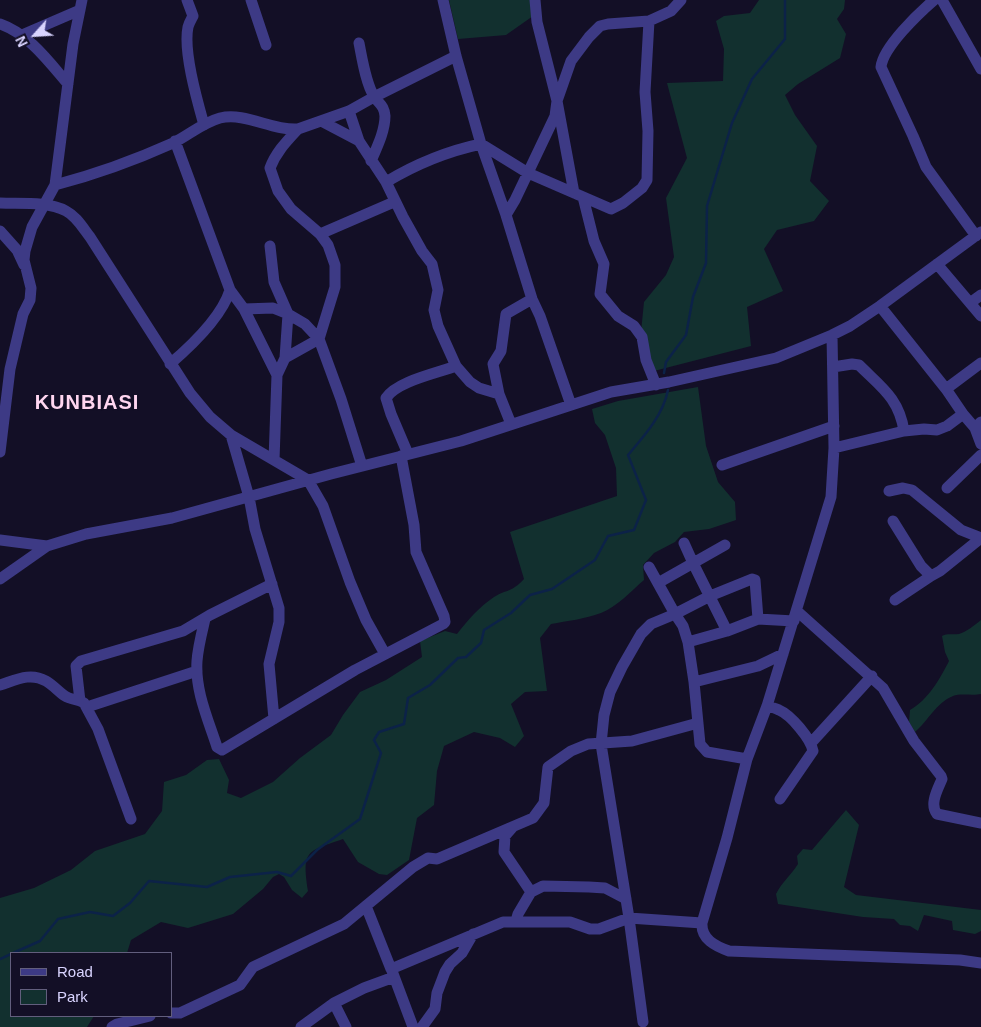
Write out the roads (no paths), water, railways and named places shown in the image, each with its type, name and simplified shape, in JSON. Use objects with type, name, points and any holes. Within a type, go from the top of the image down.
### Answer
[{"type":"street","points":[[188,0],[193,16],[188,25],[187,42],[195,91],[204,125]]},
{"type":"street","points":[[251,0],[266,45]]},
{"type":"street","points":[[443,0],[456,56],[481,144],[506,215],[532,299],[572,405]]},
{"type":"street","points":[[535,0],[538,22],[578,195],[604,264],[600,294],[618,316],[634,326],[642,337],[646,360],[656,385]]},
{"type":"street","points":[[506,215],[555,116],[557,102],[571,61],[589,36],[600,26],[608,24],[650,21],[671,11],[681,0]]},
{"type":"street","points":[[0,579],[47,546],[86,534],[172,518],[308,480],[461,441],[611,392],[656,385],[767,361],[832,335],[880,306],[978,234],[926,168],[881,67],[884,57],[914,17],[934,0]]},
{"type":"street","points":[[942,0],[978,56],[981,69]]},
{"type":"street","points":[[22,35],[81,5]]},
{"type":"street","points":[[26,269],[25,250],[32,227],[55,185],[73,44],[81,5]]},
{"type":"street","points":[[386,182],[431,159],[459,149],[481,144],[528,172],[611,209],[623,203],[642,188],[647,180],[648,132],[645,92],[650,21]]},
{"type":"street","points":[[0,24],[22,35],[48,60],[68,84]]},
{"type":"street","points":[[359,44],[364,69],[374,97],[382,104],[385,116],[382,134],[371,161]]},
{"type":"street","points":[[55,185],[102,172],[175,142],[220,118],[247,119],[290,130],[298,129],[349,111],[456,56]]},
{"type":"street","points":[[349,111],[359,141],[386,182],[394,202],[422,251],[432,264],[438,290],[434,310],[438,326],[456,366],[475,385],[499,394]]},
{"type":"street","points":[[321,121],[359,141]]},
{"type":"street","points":[[285,358],[318,339],[335,287],[334,265],[328,245],[320,234],[291,209],[278,191],[270,168],[273,158],[298,129]]},
{"type":"street","points":[[175,142],[230,290],[244,308],[277,375]]},
{"type":"street","points":[[320,234],[394,202]]},
{"type":"street","points":[[0,203],[44,205],[67,211],[75,218],[85,230],[170,364],[194,399],[210,417],[231,435],[308,480],[323,506],[350,582],[366,620],[385,654]]},
{"type":"street","points":[[0,230],[17,250],[26,269],[31,288],[30,300],[23,314],[3,399],[0,452]]},
{"type":"street","points":[[270,246],[274,282],[288,314],[285,358],[277,375],[274,460]]},
{"type":"street","points":[[938,264],[981,316]]},
{"type":"street","points":[[170,364],[194,343],[227,299],[230,290]]},
{"type":"street","points":[[970,302],[981,295]]},
{"type":"street","points":[[512,424],[499,394],[493,364],[502,351],[506,314],[532,299]]},
{"type":"street","points":[[880,306],[964,414],[978,425],[981,444]]},
{"type":"street","points":[[244,308],[273,308],[288,314],[305,324],[318,339],[341,399],[362,466]]},
{"type":"street","points":[[832,335],[834,448],[831,498],[784,654],[767,706],[746,760],[727,838],[701,930],[714,945],[729,952],[960,960],[981,963]]},
{"type":"street","points":[[946,389],[981,363]]},
{"type":"street","points":[[833,367],[852,364],[859,365],[895,402],[904,430]]},
{"type":"street","points":[[205,618],[197,670],[203,709],[219,749],[225,749],[355,670],[445,622],[416,552],[404,455],[386,398],[390,392],[412,381],[456,366]]},
{"type":"street","points":[[834,448],[904,430],[937,430],[947,426],[964,414]]},
{"type":"street","points":[[722,465],[834,426]]},
{"type":"street","points":[[231,435],[249,497],[255,529],[279,608],[279,622],[269,664],[274,719]]},
{"type":"street","points":[[947,488],[981,455]]},
{"type":"street","points":[[889,491],[903,488],[912,490],[961,530],[981,538],[940,571],[895,600]]},
{"type":"street","points":[[893,521],[921,566],[931,576]]},
{"type":"street","points":[[0,540],[47,546]]},
{"type":"street","points":[[684,543],[727,631]]},
{"type":"street","points":[[658,583],[725,545]]},
{"type":"street","points":[[649,567],[683,626],[688,642],[700,744],[707,752],[746,760]]},
{"type":"street","points":[[642,1022],[629,918],[601,744],[604,715],[610,692],[622,667],[642,634],[651,624],[749,579],[755,580],[758,619]]},
{"type":"street","points":[[131,818],[98,729],[84,704],[76,666],[80,661],[183,631],[272,584]]},
{"type":"street","points":[[688,642],[727,631],[758,619],[795,616],[872,676],[883,688],[902,717],[914,741],[941,776],[942,779],[933,804],[934,812],[981,823]]},
{"type":"street","points":[[694,682],[758,666],[784,654]]},
{"type":"street","points":[[0,685],[27,676],[38,677],[47,681],[67,698],[84,704],[197,670]]},
{"type":"street","points":[[811,743],[872,676]]},
{"type":"street","points":[[767,706],[781,710],[803,732],[811,743],[813,751],[780,799]]},
{"type":"street","points":[[172,1013],[180,1013],[240,985],[253,967],[344,924],[398,878],[428,858],[437,859],[533,818],[540,810],[546,794],[547,770],[551,763],[571,751],[588,744],[632,741],[698,723]]},
{"type":"street","points":[[514,827],[505,836],[504,852],[531,892]]},
{"type":"street","points":[[516,921],[531,892],[543,886],[605,888],[626,899]]},
{"type":"street","points":[[366,906],[413,1027]]},
{"type":"street","points":[[302,1027],[334,1003],[473,934],[503,922],[570,922],[590,929],[600,928],[629,918],[702,923]]},
{"type":"street","points":[[422,1027],[435,1008],[437,993],[445,972],[450,964],[462,953],[473,934]]},
{"type":"street","points":[[334,1003],[346,1027]]},
{"type":"street","points":[[112,1027],[122,1022],[145,1017]]},
{"type":"waterway","points":[[664,373],[666,362],[686,335],[693,297],[706,263],[707,206],[732,123],[752,79],[785,39],[785,0]]},
{"type":"waterway","points":[[15,952],[40,941],[58,919],[90,912],[113,916],[130,903],[149,881],[207,887],[230,877],[277,872],[291,876],[317,850],[360,819],[381,753],[374,740],[379,732],[404,724],[408,698],[430,685],[458,658],[466,657],[481,643],[484,630],[511,613],[530,595],[552,589],[595,560],[608,536],[634,530],[646,500],[628,455],[658,416],[668,390]]},
{"type":"waterway","points":[[0,959],[10,954]]},
{"type":"district","name":"KUNBIASI","points":[[87,403]]}]
